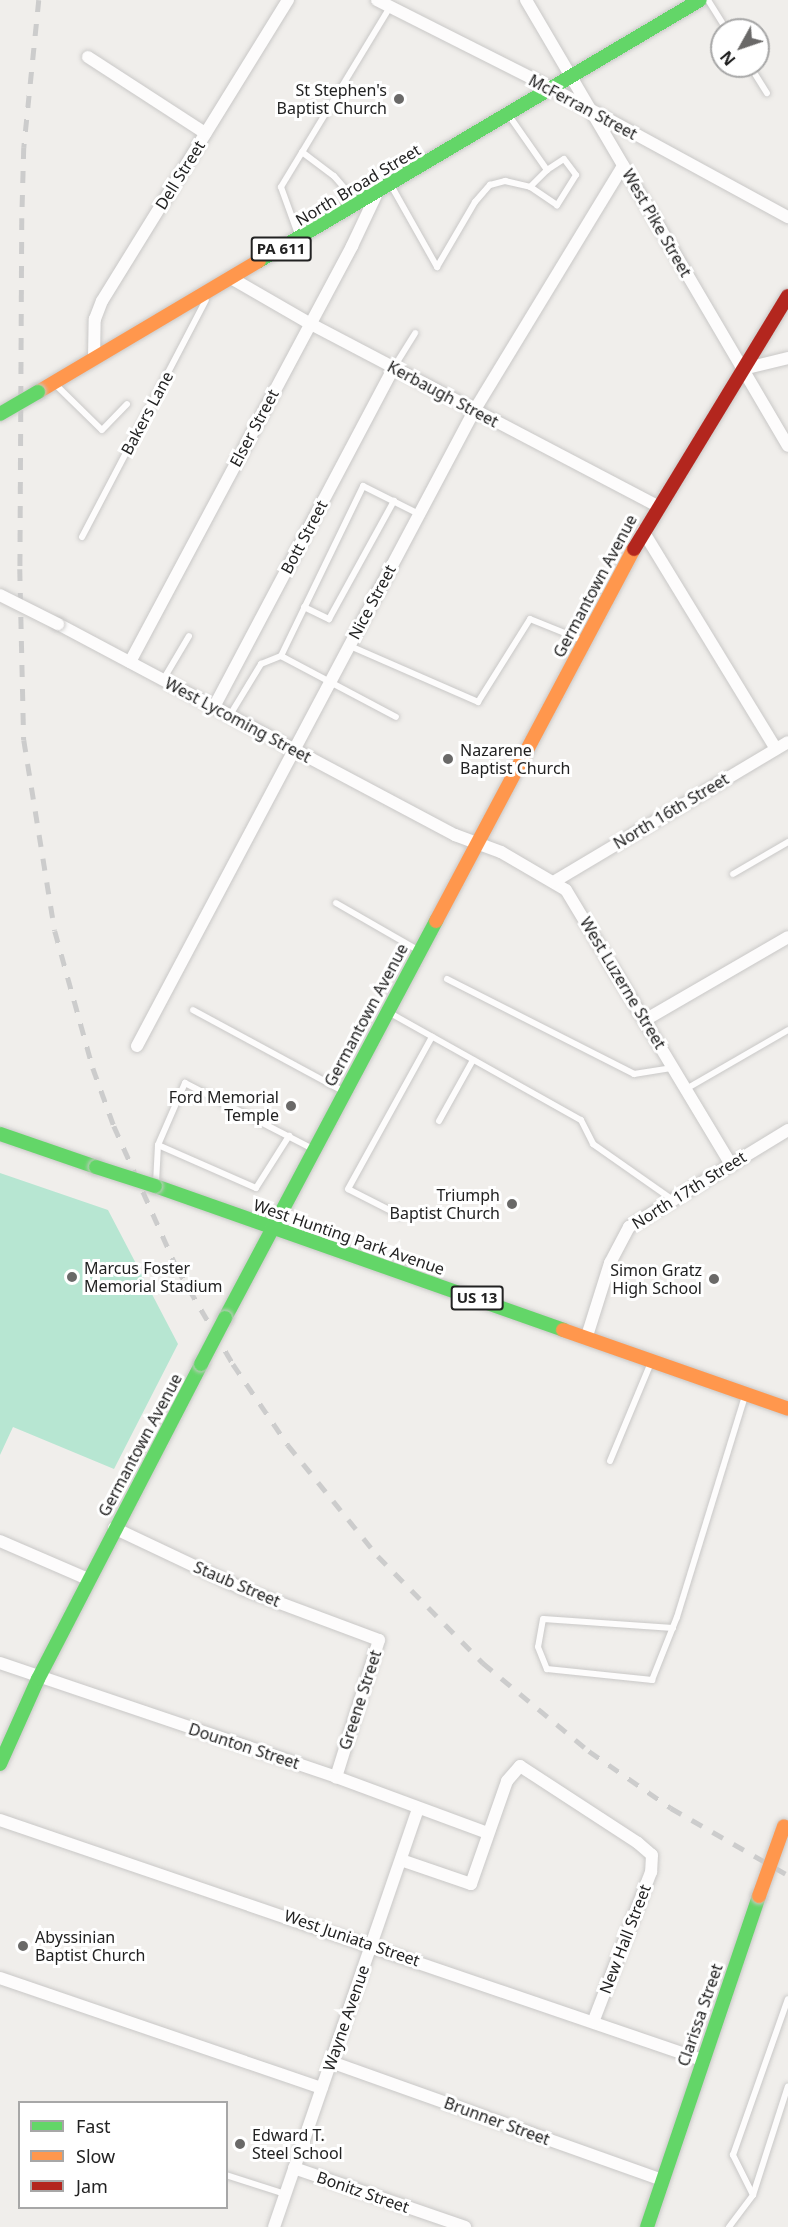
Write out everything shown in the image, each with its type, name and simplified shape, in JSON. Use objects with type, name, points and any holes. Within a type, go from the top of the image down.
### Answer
[{"type":"main road","name":"North Broad Street","points":[[0,414],[700,0]]},
{"type":"main road","name":"Germantown Avenue","points":[[0,1764],[38,1679],[114,1528],[643,531],[788,296]]},
{"type":"main road","name":"West Hunting Park Avenue","points":[[0,1134],[587,1336],[788,1409]]},
{"type":"main road","name":"Clarissa Street","points":[[647,2227],[702,2060],[786,1820]]},
{"type":"street","name":"Dell Street","points":[[94,358],[95,319],[102,301],[288,0]]},
{"type":"street","name":"McFerran Street","points":[[377,0],[551,88],[788,217]]},
{"type":"street","name":"West Pike Street","points":[[526,0],[788,446]]},
{"type":"street","points":[[88,57],[206,133]]},
{"type":"street","name":"Nice Street","points":[[137,1046],[474,411],[624,166]]},
{"type":"street","name":"Elser Street","points":[[130,662],[352,246],[377,193]]},
{"type":"street","name":"Kerbaugh Street","points":[[231,278],[309,323],[657,506]]},
{"type":"street","points":[[743,369],[788,358]]},
{"type":"street","name":"Bott Street","points":[[214,707],[394,367]]},
{"type":"street","points":[[643,531],[776,749]]},
{"type":"street","name":"West Lycoming Street","points":[[0,595],[454,835],[476,843]]},
{"type":"street","name":"North 16th Street","points":[[555,881],[788,742]]},
{"type":"street","name":"West Luzerne Street","points":[[476,843],[501,852],[555,881],[575,901],[731,1165]]},
{"type":"street","points":[[645,1020],[788,937]]},
{"type":"street","name":"North 17th Street","points":[[587,1336],[625,1232],[788,1130]]},
{"type":"street","name":"Staub Street","points":[[114,1528],[245,1590],[363,1634]]},
{"type":"street","points":[[0,1541],[88,1579]]},
{"type":"street","name":"Greene Street","points":[[336,1777],[379,1640],[363,1634]]},
{"type":"street","name":"Dounton Street","points":[[0,1663],[38,1679],[336,1777],[487,1833]]},
{"type":"street","name":"New Hall Street","points":[[487,1833],[507,1781],[520,1766],[536,1772],[652,1855],[651,1872],[593,2022]]},
{"type":"street","name":"Wayne Avenue","points":[[274,2227],[418,1809]]},
{"type":"street","name":"West Juniata Street","points":[[0,1820],[372,1944],[702,2060]]},
{"type":"street","points":[[401,1860],[471,1884],[487,1833]]},
{"type":"street","points":[[0,1978],[322,2088]]},
{"type":"street","name":"Brunner Street","points":[[331,2062],[663,2180]]},
{"type":"street","name":"Bonitz Street","points":[[294,2168],[465,2227]]},
{"type":"lane","points":[[708,0],[720,18]]},
{"type":"lane","points":[[299,238],[281,187],[390,7]]},
{"type":"lane","points":[[758,78],[767,93]]},
{"type":"lane","points":[[508,114],[547,170]]},
{"type":"lane","points":[[302,152],[334,176],[358,204]]},
{"type":"lane","points":[[391,184],[436,267],[490,185],[505,181],[530,187],[557,205],[576,175],[564,159],[547,170],[530,187]]},
{"type":"lane","name":"Bakers Lane","points":[[82,537],[211,289]]},
{"type":"lane","points":[[394,367],[415,333]]},
{"type":"lane","points":[[53,383],[102,430],[127,404]]},
{"type":"lane","points":[[230,715],[261,664],[281,656],[363,486],[419,514]]},
{"type":"lane","points":[[304,607],[329,619],[394,501]]},
{"type":"lane","points":[[349,645],[478,702],[530,618],[584,641]]},
{"type":"lane","points":[[163,680],[189,636]]},
{"type":"lane","points":[[281,656],[396,717]]},
{"type":"lane","points":[[733,874],[788,842]]},
{"type":"lane","points":[[336,903],[419,951]]},
{"type":"lane","points":[[447,978],[634,1074],[674,1068]]},
{"type":"lane","points":[[193,1010],[344,1092]]},
{"type":"lane","points":[[387,1012],[580,1120],[593,1144],[673,1200]]},
{"type":"lane","points":[[686,1089],[788,1030]]},
{"type":"lane","points":[[401,1216],[348,1189],[432,1037]]},
{"type":"lane","points":[[439,1121],[473,1060]]},
{"type":"lane","points":[[155,1186],[158,1145],[185,1083],[314,1149]]},
{"type":"lane","points":[[158,1145],[256,1188],[289,1136]]},
{"type":"lane","points":[[610,1461],[652,1359]]},
{"type":"lane","points":[[673,1628],[543,1619],[538,1647],[547,1669],[652,1680],[673,1628],[746,1393]]},
{"type":"lane","points":[[753,2195],[733,2155],[788,1999]]},
{"type":"lane","points":[[729,2227],[753,2195],[788,2086]]},
{"type":"lane","points":[[228,2176],[285,2194]]},
{"type":"green space","name":"Marcus Foster Memorial Stadium","points":[[0,1173],[108,1210],[178,1344],[114,1469],[13,1427],[0,1455]]},
{"type":"railway","points":[[39,0],[24,147],[22,218],[20,569],[24,740],[55,931],[93,1068],[114,1126],[177,1268],[233,1364],[288,1445],[378,1556],[483,1663],[589,1751],[671,1808],[788,1875]]},
{"type":"traffic: fast","points":[[259,261],[700,0]]},
{"type":"traffic: fast","points":[[0,414],[38,392]]},
{"type":"traffic: fast","points":[[225,1318],[436,921]]},
{"type":"traffic: fast","points":[[0,1134],[96,1167]]},
{"type":"traffic: fast","points":[[96,1167],[155,1186]]},
{"type":"traffic: fast","points":[[155,1186],[563,1330]]},
{"type":"traffic: fast","points":[[201,1364],[225,1318]]},
{"type":"traffic: fast","points":[[0,1764],[38,1679],[201,1364]]},
{"type":"traffic: fast","points":[[647,2227],[759,1896]]},
{"type":"traffic: slow","points":[[38,392],[259,261]]},
{"type":"traffic: slow","points":[[436,921],[634,549]]},
{"type":"traffic: slow","points":[[563,1330],[788,1409]]},
{"type":"traffic: slow","points":[[759,1896],[784,1826]]},
{"type":"traffic: jam","points":[[634,549],[788,296]]},
{"type":"place","name":"St Stephen's Baptist Church","points":[[399,99]]},
{"type":"place","name":"Nazarene Baptist Church","points":[[448,759]]},
{"type":"place","name":"Ford Memorial Temple","points":[[291,1106]]},
{"type":"place","name":"Triumph Baptist Church","points":[[512,1204]]},
{"type":"place","name":"Marcus Foster Memorial Stadium","points":[[72,1277]]},
{"type":"place","name":"Simon Gratz High School","points":[[714,1279]]},
{"type":"place","name":"Abyssinian Baptist Church","points":[[23,1946]]},
{"type":"place","name":"Edward T. Steel School","points":[[240,2144]]}]
